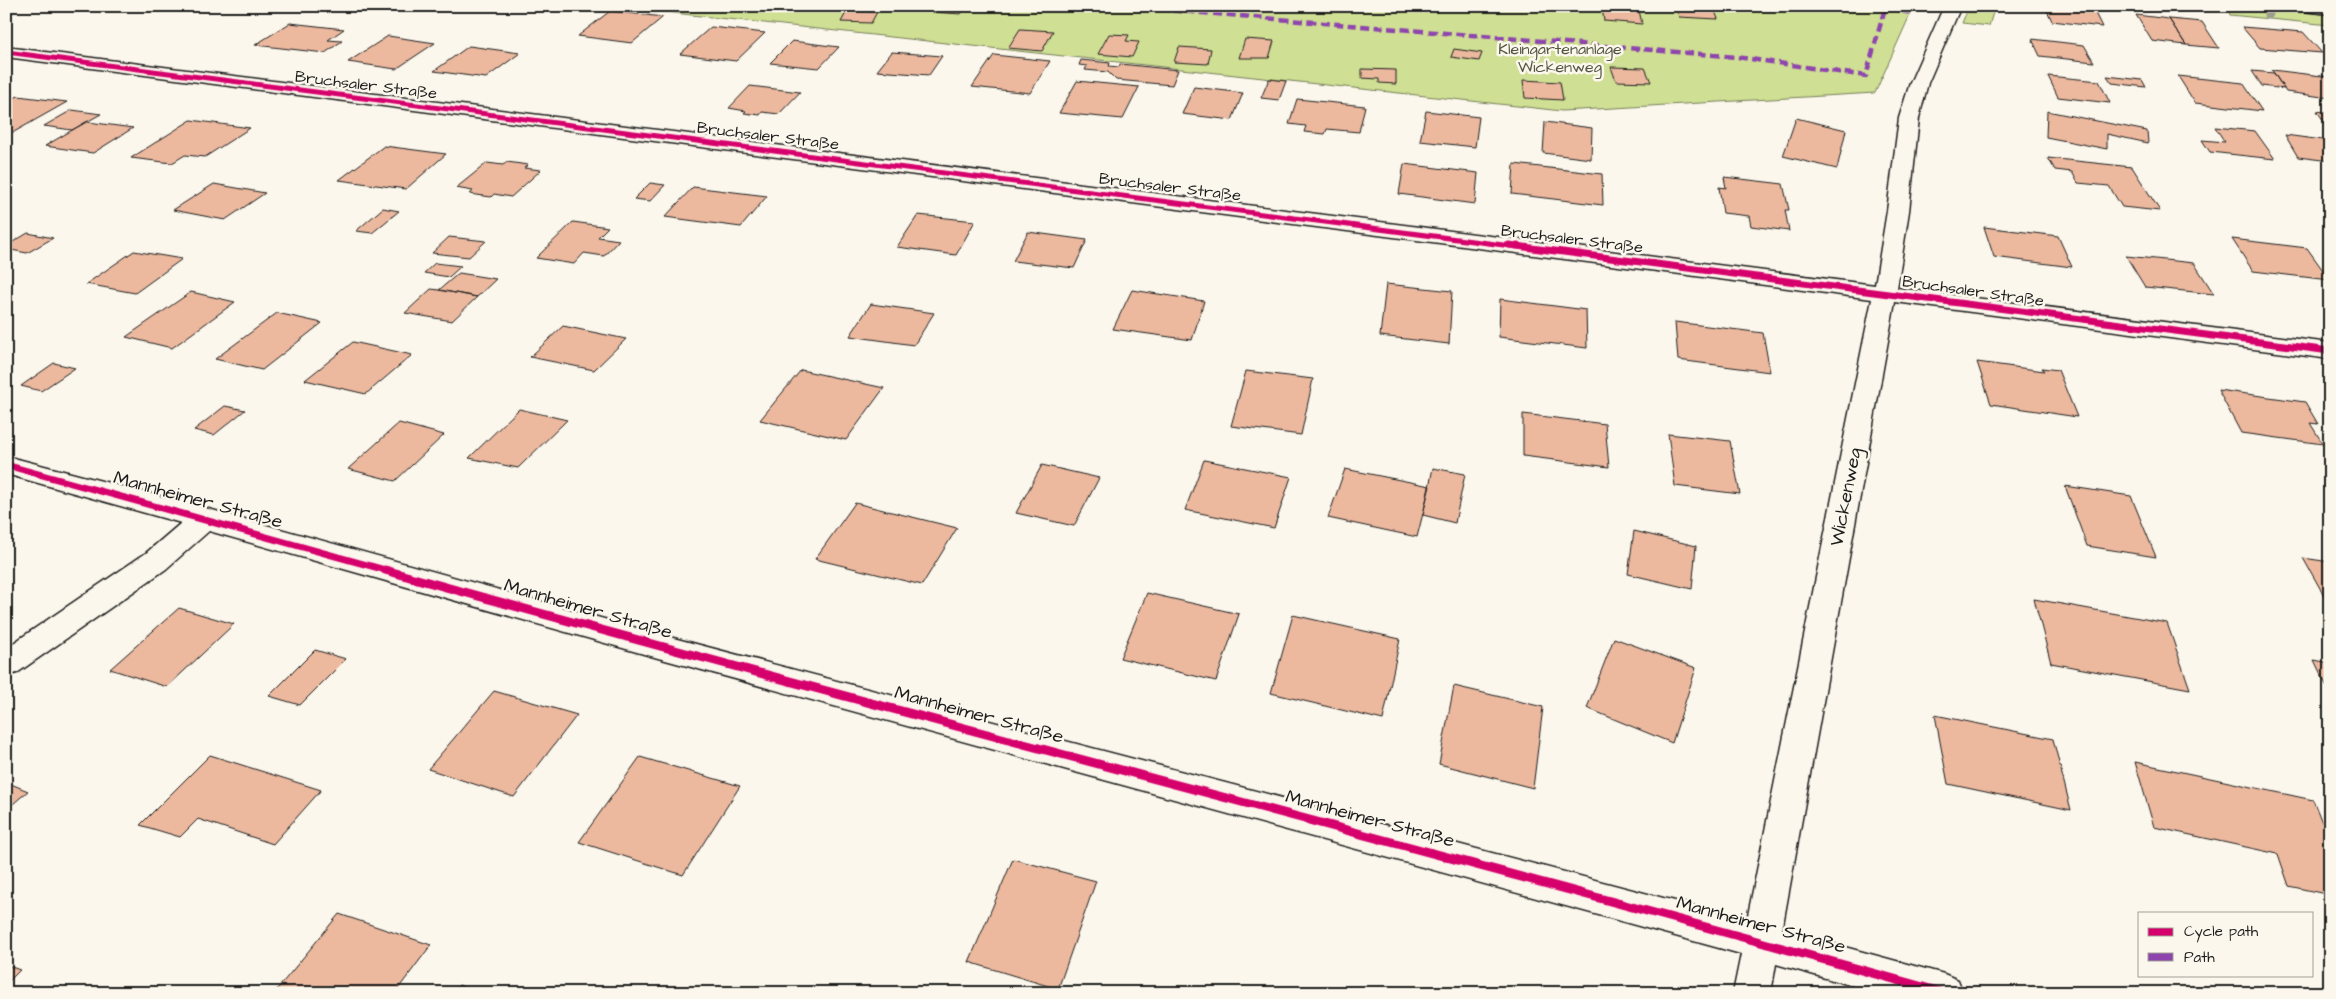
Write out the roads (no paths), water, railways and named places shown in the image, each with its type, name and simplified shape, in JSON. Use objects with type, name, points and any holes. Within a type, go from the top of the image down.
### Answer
[{"type":"street","name":"Wickenweg","points":[[1752,993],[1885,293],[1898,211],[1909,118],[1919,83],[1953,6]]},
{"type":"street","points":[[2302,6],[2330,9]]},
{"type":"street","name":"Bruchsaler Straße","points":[[6,52],[2330,351]]},
{"type":"street","name":"Mannheimer Straße","points":[[6,465],[205,518],[657,646],[1761,941],[1944,993]]},
{"type":"street","points":[[6,664],[156,561],[205,518]]},
{"type":"park label","name":"Kleingartenanlage Wickenweg","points":[[1560,58]]}]
